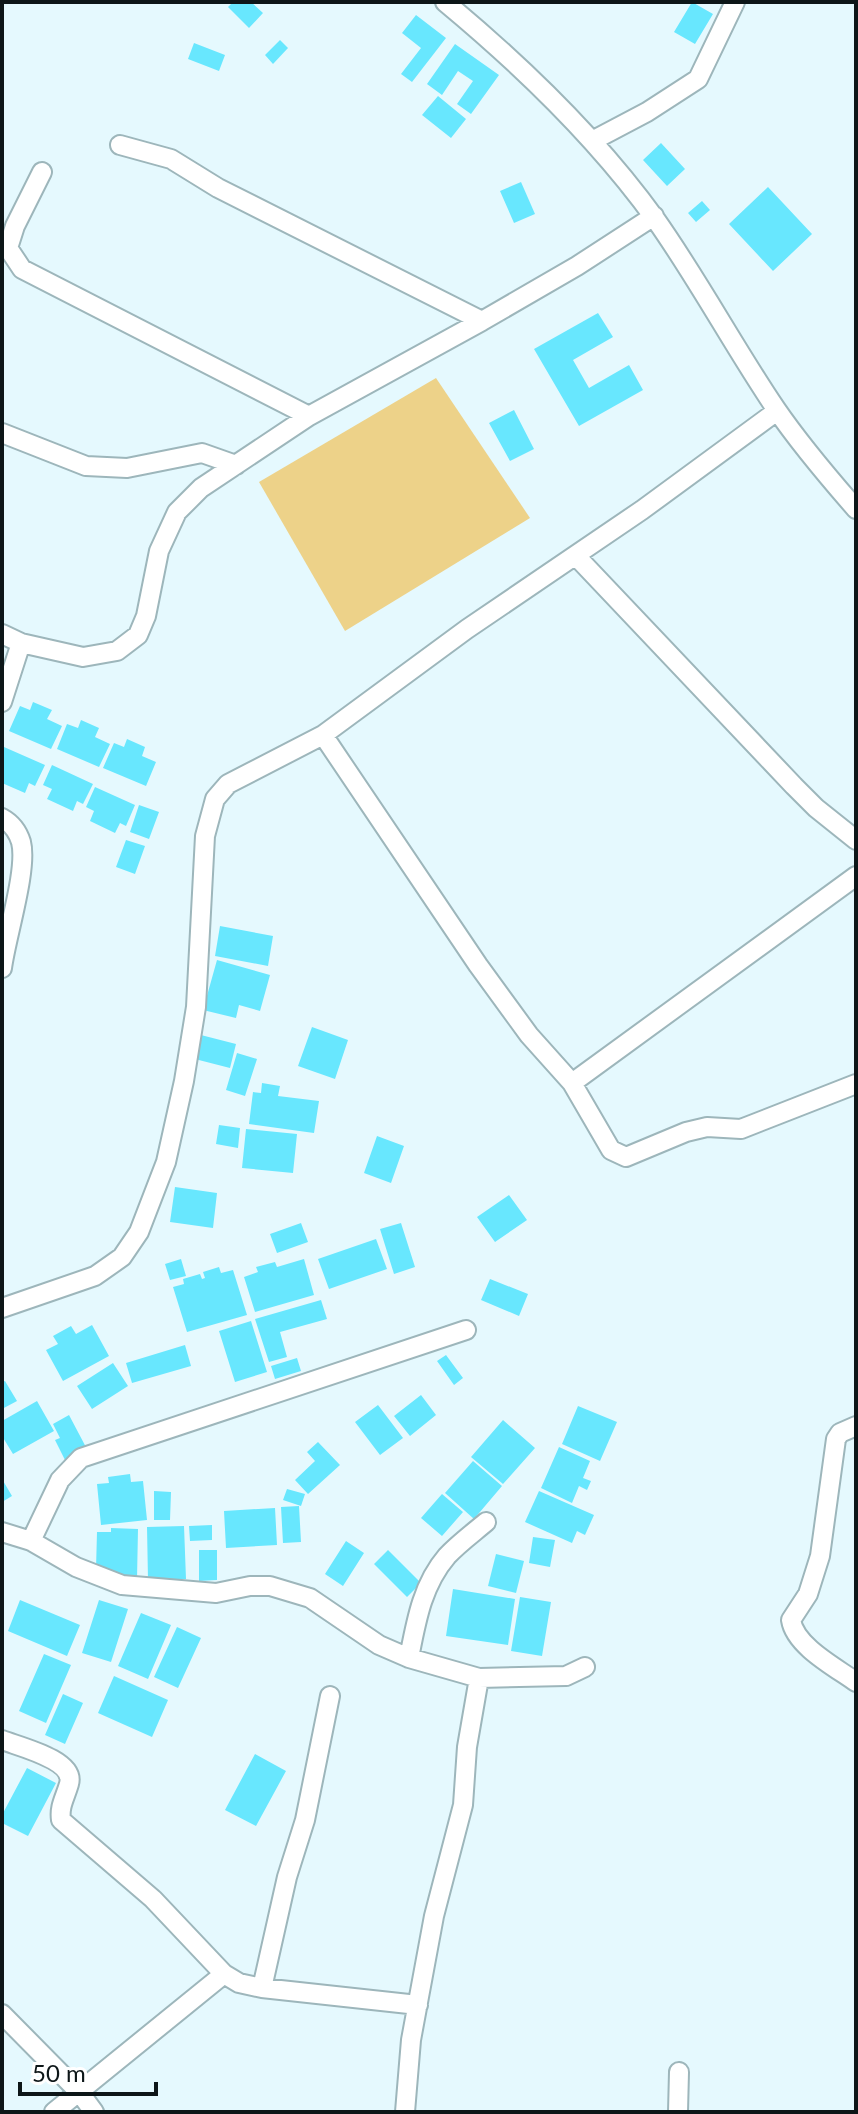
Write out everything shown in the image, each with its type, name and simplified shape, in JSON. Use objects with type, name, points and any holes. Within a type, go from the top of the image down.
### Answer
[{"type":"street","points":[[445,2],[592,141],[654,216],[777,411],[856,509]]},
{"type":"street","points":[[592,141],[647,112],[698,79],[735,2]]},
{"type":"street","points":[[120,145],[171,159],[218,188],[482,321]]},
{"type":"street","points":[[42,172],[15,226],[8,248],[22,269],[309,416]]},
{"type":"street","points":[[2,634],[21,643],[83,657],[117,651],[138,635],[146,616],[159,551],[177,512],[201,488],[309,416],[577,266],[654,216]]},
{"type":"street","points":[[3,1307],[95,1276],[122,1257],[139,1232],[166,1162],[184,1081],[196,1007],[205,836],[215,799],[228,784],[323,735],[467,629],[576,556],[777,411]]},
{"type":"street","points":[[2,433],[86,466],[127,468],[202,453],[236,465]]},
{"type":"street","points":[[576,556],[794,786],[856,840]]},
{"type":"street","points":[[2,702],[21,643]]},
{"type":"street","points":[[323,735],[487,977],[529,1035],[572,1083],[611,1150],[626,1157],[686,1132],[707,1127],[741,1129],[856,1084]]},
{"type":"street","points":[[2,818],[11,823],[21,843],[21,871],[2,968]]},
{"type":"street","points":[[572,1083],[856,876]]},
{"type":"street","points":[[31,1541],[60,1480],[81,1458],[466,1330]]},
{"type":"street","points":[[856,1426],[840,1433],[836,1439],[820,1556],[808,1594],[791,1620],[792,1630],[806,1644],[856,1682]]},
{"type":"street","points":[[409,1658],[417,1615],[432,1575],[448,1554],[486,1522]]},
{"type":"street","points":[[2,1532],[31,1541],[76,1567],[122,1585],[216,1593],[250,1586],[270,1586],[310,1598],[379,1645],[409,1658],[479,1678],[566,1676],[585,1667]]},
{"type":"street","points":[[405,2112],[411,2040],[434,1916],[463,1805],[467,1747],[479,1678]]},
{"type":"street","points":[[262,1988],[287,1877],[305,1820],[330,1696]]},
{"type":"street","points":[[2,1740],[57,1761],[67,1768],[71,1780],[60,1809],[61,1820],[153,1899],[224,1974],[239,1983],[262,1988],[418,2005]]},
{"type":"street","points":[[54,2112],[224,1974]]},
{"type":"street","points":[[2,2014],[80,2093],[94,2112]]},
{"type":"street","points":[[678,2112],[679,2072]]},
{"type":"shaded area","points":[[436,378],[530,518],[345,631],[259,482]]},
{"type":"building","points":[[233,2],[251,2],[263,13],[249,28],[228,7]]},
{"type":"building","points":[[692,2],[713,14],[695,44],[674,32]]},
{"type":"building","points":[[416,15],[446,38],[412,82],[401,74],[421,48],[402,33]]},
{"type":"building","points":[[280,40],[288,48],[273,64],[265,55]]},
{"type":"building","points":[[194,43],[225,55],[219,71],[188,59]]},
{"type":"building","points":[[455,44],[499,75],[471,114],[457,104],[473,81],[458,71],[442,95],[427,84]]},
{"type":"building","points":[[438,96],[466,119],[451,138],[422,115]]},
{"type":"building","points":[[661,143],[685,169],[667,186],[643,160]]},
{"type":"building","points":[[521,182],[535,214],[514,223],[500,191]]},
{"type":"building","points":[[768,187],[812,234],[773,271],[729,224]]},
{"type":"building","points":[[702,201],[710,210],[696,222],[688,213]]},
{"type":"building","points":[[598,313],[613,337],[573,360],[589,388],[629,365],[643,390],[579,426],[534,349]]},
{"type":"building","points":[[514,410],[534,449],[510,461],[489,423]]},
{"type":"building","points":[[33,702],[52,710],[47,719],[62,726],[51,749],[9,731],[20,706],[30,710]]},
{"type":"building","points":[[81,720],[99,728],[95,737],[110,744],[99,767],[57,749],[67,724],[78,728]]},
{"type":"building","points":[[127,739],[145,747],[142,756],[156,762],[146,786],[103,768],[114,743],[124,747]]},
{"type":"building","points":[[4,747],[45,765],[35,786],[29,783],[25,793],[2,783]]},
{"type":"building","points":[[52,765],[93,784],[83,804],[77,801],[73,811],[47,799],[52,789],[43,785]]},
{"type":"building","points":[[95,787],[135,805],[126,826],[120,823],[115,833],[90,821],[94,811],[86,807]]},
{"type":"building","points":[[139,805],[159,812],[149,839],[130,832]]},
{"type":"building","points":[[126,840],[145,846],[135,874],[116,867]]},
{"type":"building","points":[[220,926],[273,936],[268,966],[215,956]]},
{"type":"building","points":[[217,960],[270,975],[260,1011],[239,1005],[236,1018],[203,1010]]},
{"type":"building","points":[[312,1027],[348,1040],[335,1079],[298,1066]]},
{"type":"building","points":[[197,1034],[236,1044],[230,1068],[191,1058]]},
{"type":"building","points":[[237,1053],[257,1059],[245,1096],[226,1090]]},
{"type":"building","points":[[262,1083],[280,1086],[278,1096],[319,1101],[314,1133],[249,1124],[253,1092],[261,1093]]},
{"type":"building","points":[[219,1125],[240,1128],[238,1148],[216,1144]]},
{"type":"building","points":[[246,1129],[297,1134],[293,1173],[242,1168]]},
{"type":"building","points":[[377,1136],[404,1146],[391,1183],[364,1173]]},
{"type":"building","points":[[175,1187],[217,1193],[213,1228],[170,1222]]},
{"type":"building","points":[[509,1195],[527,1220],[495,1242],[477,1217]]},
{"type":"building","points":[[301,1223],[308,1242],[277,1253],[270,1234]]},
{"type":"building","points":[[401,1223],[415,1267],[394,1274],[380,1229]]},
{"type":"building","points":[[376,1239],[387,1269],[329,1289],[318,1259]]},
{"type":"building","points":[[181,1259],[186,1276],[170,1280],[165,1264]]},
{"type":"building","points":[[304,1259],[314,1295],[255,1312],[244,1277],[258,1272],[256,1267],[275,1262],[277,1267]]},
{"type":"building","points":[[219,1267],[221,1273],[233,1270],[247,1315],[187,1332],[173,1287],[184,1284],[183,1279],[200,1274],[202,1279],[205,1278],[203,1272]]},
{"type":"building","points":[[490,1279],[528,1294],[519,1316],[481,1300]]},
{"type":"building","points":[[321,1300],[327,1319],[280,1332],[287,1357],[269,1362],[255,1319]]},
{"type":"building","points":[[251,1321],[267,1372],[235,1382],[219,1331]]},
{"type":"building","points":[[92,1325],[109,1356],[63,1381],[46,1350],[58,1344],[53,1336],[71,1326],[76,1334]]},
{"type":"building","points":[[185,1345],[191,1366],[132,1383],[126,1363]]},
{"type":"building","points":[[446,1355],[463,1378],[454,1385],[437,1361]]},
{"type":"building","points":[[297,1358],[301,1371],[275,1379],[271,1366]]},
{"type":"building","points":[[113,1363],[128,1386],[92,1409],[77,1386]]},
{"type":"building","points":[[5,1381],[17,1401],[2,1409],[2,1382]]},
{"type":"building","points":[[421,1395],[436,1415],[410,1436],[394,1416]]},
{"type":"building","points":[[37,1401],[54,1431],[13,1454],[2,1436],[2,1421]]},
{"type":"building","points":[[378,1405],[403,1438],[380,1455],[355,1422]]},
{"type":"building","points":[[578,1406],[617,1422],[600,1461],[562,1444]]},
{"type":"building","points":[[69,1415],[88,1451],[66,1462],[55,1440],[60,1438],[53,1424]]},
{"type":"building","points":[[503,1420],[535,1448],[503,1484],[471,1457]]},
{"type":"building","points":[[318,1442],[340,1465],[308,1494],[295,1480],[315,1461],[307,1452]]},
{"type":"building","points":[[559,1447],[590,1461],[583,1478],[591,1481],[587,1490],[579,1486],[572,1503],[541,1488]]},
{"type":"building","points":[[473,1461],[502,1486],[474,1519],[445,1493]]},
{"type":"building","points":[[130,1474],[131,1482],[143,1481],[147,1520],[101,1525],[97,1484],[109,1483],[108,1477]]},
{"type":"building","points":[[2,1479],[12,1496],[2,1502]]},
{"type":"building","points":[[287,1489],[305,1494],[301,1506],[283,1500]]},
{"type":"building","points":[[154,1491],[171,1492],[170,1520],[154,1520]]},
{"type":"building","points":[[539,1491],[594,1515],[585,1535],[577,1531],[572,1543],[525,1522]]},
{"type":"building","points":[[442,1494],[463,1512],[442,1536],[421,1518]]},
{"type":"building","points":[[299,1506],[301,1542],[283,1543],[281,1507]]},
{"type":"building","points":[[275,1508],[277,1545],[226,1548],[224,1511]]},
{"type":"building","points":[[212,1525],[212,1540],[190,1541],[189,1526]]},
{"type":"building","points":[[184,1526],[186,1579],[148,1580],[147,1527]]},
{"type":"building","points":[[111,1528],[138,1529],[137,1579],[110,1579],[110,1569],[96,1569],[97,1532],[111,1532]]},
{"type":"building","points":[[533,1537],[555,1540],[550,1567],[529,1563]]},
{"type":"building","points":[[346,1541],[364,1553],[343,1586],[325,1574]]},
{"type":"building","points":[[199,1550],[217,1550],[217,1580],[199,1581]]},
{"type":"building","points":[[388,1550],[421,1583],[407,1597],[374,1564]]},
{"type":"building","points":[[496,1554],[524,1561],[516,1593],[488,1586]]},
{"type":"building","points":[[453,1589],[515,1599],[508,1645],[446,1636]]},
{"type":"building","points":[[520,1597],[551,1602],[542,1656],[511,1651]]},
{"type":"building","points":[[20,1600],[80,1625],[67,1656],[8,1631]]},
{"type":"building","points":[[99,1600],[128,1609],[111,1662],[82,1653]]},
{"type":"building","points":[[141,1613],[171,1625],[148,1679],[118,1666]]},
{"type":"building","points":[[177,1627],[201,1638],[178,1688],[154,1677]]},
{"type":"building","points":[[44,1654],[71,1665],[46,1723],[19,1711]]},
{"type":"building","points":[[114,1676],[168,1700],[152,1737],[98,1713]]},
{"type":"building","points":[[63,1694],[83,1703],[65,1744],[45,1735]]},
{"type":"building","points":[[255,1754],[286,1771],[256,1826],[225,1810]]},
{"type":"building","points":[[27,1768],[56,1783],[28,1836],[2,1823],[2,1815]]}]
